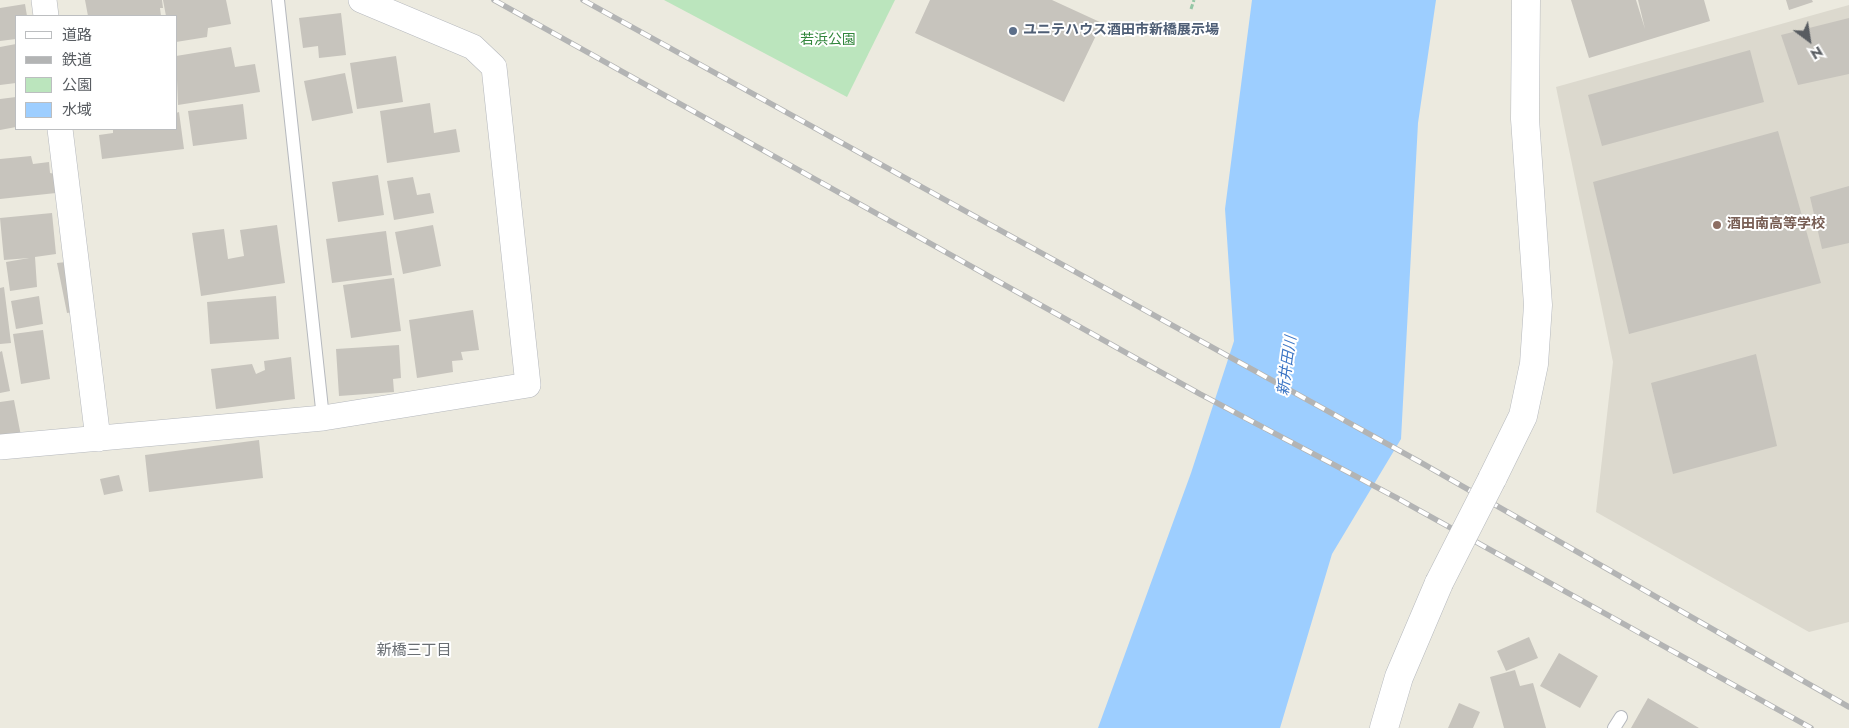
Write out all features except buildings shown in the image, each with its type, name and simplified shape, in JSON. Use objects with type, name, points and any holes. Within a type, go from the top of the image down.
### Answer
[{"type":"street","points":[[44,0],[46,15]]},
{"type":"street","points":[[0,447],[322,418],[528,385],[494,67],[473,47],[361,0]]},
{"type":"street","points":[[1384,728],[1399,677],[1439,583],[1523,416],[1534,364],[1538,315],[1525,119],[1526,0]]},
{"type":"street","points":[[60,130],[98,439]]},
{"type":"lane","points":[[278,0],[322,418]]},
{"type":"lane","points":[[1614,728],[1621,717]]},
{"type":"path","points":[[1191,10],[1194,0]]},
{"type":"shaded area","name":"酒田南高等学校","points":[[1849,5],[1849,622],[1809,632],[1596,512],[1613,362],[1556,87]]},
{"type":"green space","name":"若浜公園","points":[[664,0],[895,0],[847,97]]},
{"type":"water","name":"新井田川","points":[[1252,0],[1436,0],[1418,123],[1401,439],[1332,554],[1280,728],[1098,728],[1191,473],[1234,341],[1225,209]]},
{"type":"railway","points":[[494,0],[1200,394],[1397,498],[1811,728]]},
{"type":"railway","points":[[583,0],[1420,462],[1849,707]]},
{"type":"place","name":"ユニテハウス酒田市新橋展示場","points":[[1013,31]]},
{"type":"place","name":"酒田南高等学校","points":[[1717,225]]},
{"type":"district","name":"新橋三丁目","points":[[414,651]]}]
